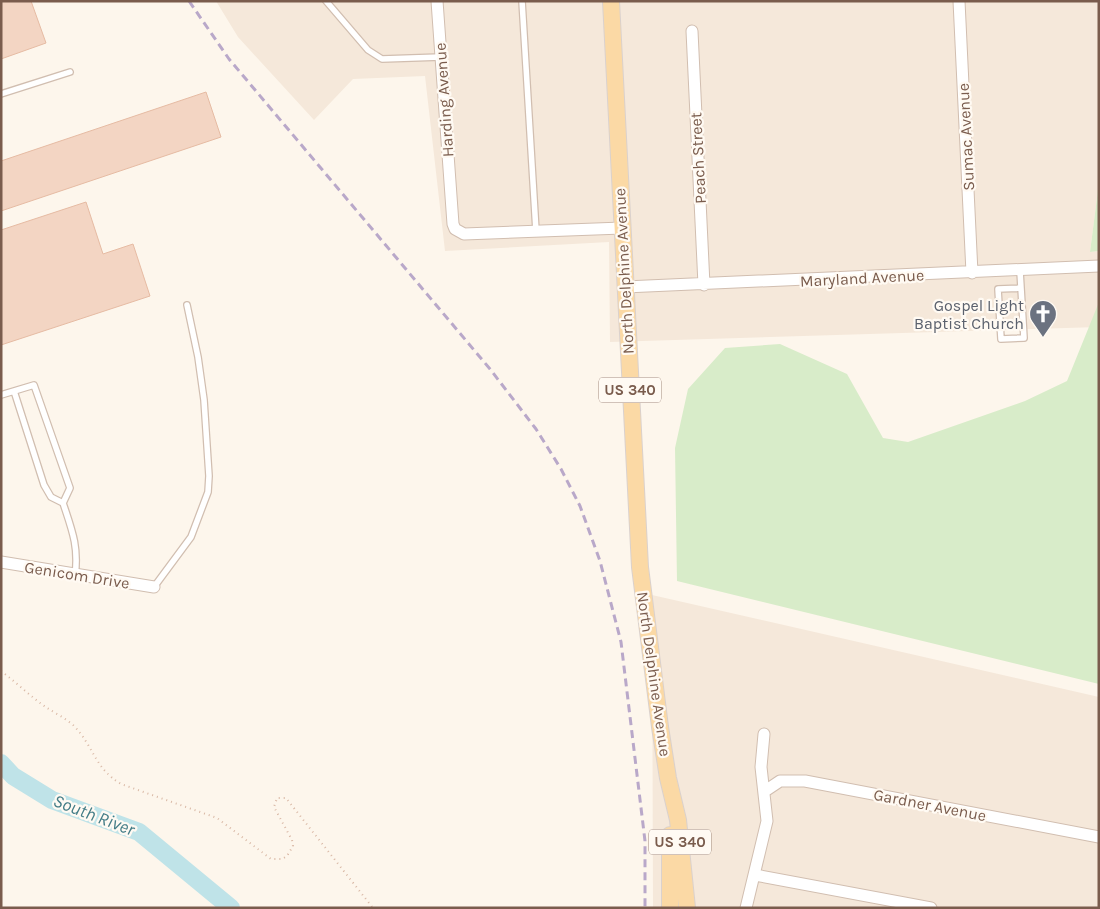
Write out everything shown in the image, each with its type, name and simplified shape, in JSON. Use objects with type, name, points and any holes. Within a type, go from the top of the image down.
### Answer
[{"type":"main road","name":"North Delphine Avenue","points":[[611,1],[640,567],[668,778],[678,820],[687,908]]},
{"type":"main road","name":"North Delphine Avenue","points":[[668,778],[670,908]]},
{"type":"street","name":"Harding Avenue","points":[[437,1],[453,224],[459,233],[464,234],[536,230]]},
{"type":"street","name":"Sumac Avenue","points":[[959,1],[972,273]]},
{"type":"street","name":"Peach Street","points":[[692,31],[704,284]]},
{"type":"street","points":[[536,230],[622,228]]},
{"type":"street","name":"Maryland Avenue","points":[[625,287],[1099,266]]},
{"type":"street","name":"Genicom Drive","points":[[1,562],[75,576],[154,587]]},
{"type":"street","points":[[746,908],[767,821],[761,767],[764,734]]},
{"type":"street","name":"Gardner Avenue","points":[[765,791],[780,781],[805,781],[1099,837]]},
{"type":"street","points":[[754,875],[931,908]]},
{"type":"lane","points":[[326,1],[368,50],[382,59],[441,57]]},
{"type":"lane","points":[[522,1],[536,230]]},
{"type":"lane","points":[[1,94],[70,72]]},
{"type":"lane","points":[[1020,271],[1024,338],[1001,339],[998,289],[1021,288]]},
{"type":"lane","points":[[154,587],[190,537],[208,492],[209,476],[204,400],[197,350],[187,305]]},
{"type":"lane","points":[[1,395],[34,385],[70,488],[63,503],[78,554],[75,576]]},
{"type":"lane","points":[[14,391],[44,484],[51,497],[63,503]]},
{"type":"path","points":[[1,671],[46,707],[70,722],[90,747],[102,770],[111,778],[121,784],[217,818],[270,859],[276,860],[288,856],[293,846],[292,840],[274,807],[277,798],[286,798],[373,908]]},
{"type":"shaded area","points":[[216,1],[1099,1],[1099,182],[1090,252],[1099,251],[1099,327],[610,342],[609,242],[445,251],[425,76],[353,79],[314,120],[238,37]]},
{"type":"shaded area","points":[[652,595],[1099,697],[1099,908],[653,908]]},
{"type":"green space","points":[[1099,182],[1099,251],[1090,252]]},
{"type":"green space","points":[[1099,302],[1099,684],[677,581],[675,448],[688,389],[725,348],[780,344],[847,374],[883,438],[908,442],[1025,401],[1067,381]]},
{"type":"building","points":[[1,1],[31,1],[46,43],[1,59]]},
{"type":"building","points":[[206,92],[221,137],[1,211],[1,161]]},
{"type":"building","points":[[86,202],[103,254],[133,244],[150,296],[1,345],[1,230]]},
{"type":"waterway","name":"South River","points":[[1,763],[13,776],[52,800],[139,832],[231,908]]},
{"type":"railway","points":[[189,1],[229,59],[490,369],[536,429],[561,469],[580,506],[600,561],[621,642],[645,841],[645,908]]},
{"type":"place","name":"Gospel Light Baptist Church","points":[[1043,338]]}]
